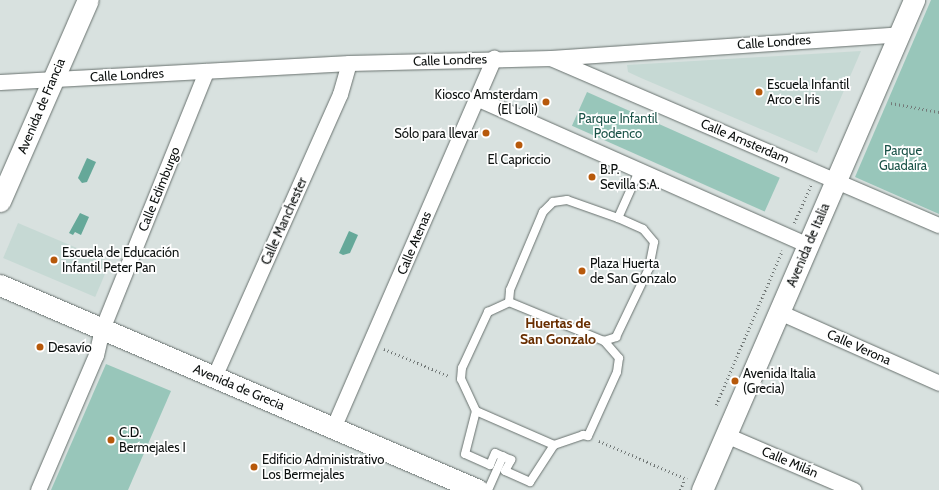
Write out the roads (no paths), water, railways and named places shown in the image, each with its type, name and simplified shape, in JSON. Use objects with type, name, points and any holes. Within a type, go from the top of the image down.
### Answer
[{"type":"main road","name":"Avenida de Italia","points":[[697,485],[726,435],[914,0]]},
{"type":"main road","name":"Avenida de Francia","points":[[0,201],[83,4]]},
{"type":"main road","name":"Avenida de Grecia","points":[[0,285],[478,490]]},
{"type":"street","name":"Calle Londres","points":[[0,82],[349,63],[494,58],[551,58],[900,34]]},
{"type":"street","name":"Calle Atenas","points":[[333,428],[494,58]]},
{"type":"street","name":"Calle Amsterdam","points":[[551,58],[939,225]]},
{"type":"street","name":"Calle Manchester","points":[[214,377],[340,94],[349,63]]},
{"type":"street","name":"Calle Edimburgo","points":[[38,490],[96,355],[102,330],[206,71]]},
{"type":"street","points":[[476,98],[807,246]]},
{"type":"street","name":"Calle Verona","points":[[779,312],[939,382]]},
{"type":"street","name":"Calle Milán","points":[[726,435],[854,490]]},
{"type":"lane","points":[[618,218],[639,171]]},
{"type":"lane","points":[[509,302],[510,290],[543,212],[553,202],[567,200],[618,218],[643,229],[654,242],[649,268],[616,337],[604,341]]},
{"type":"lane","points":[[509,302],[604,341],[619,358],[617,372],[588,436],[583,435],[554,445],[530,482],[506,471],[511,460],[503,456],[495,453],[490,465],[466,454],[476,411],[463,382],[462,368],[488,312],[509,302]]},
{"type":"lane","points":[[476,411],[554,445]]},
{"type":"lane","points":[[488,490],[503,456]]},
{"type":"place","name":"Escuela Infantil Arco e Iris","points":[[759,92]]},
{"type":"place","name":"Kiosco Amsterdam (El Loli)","points":[[546,102]]},
{"type":"place","name":"Sólo para llevar","points":[[486,133]]},
{"type":"place","name":"El Capriccio","points":[[519,145]]},
{"type":"place","name":"B.P. Sevilla S.A.","points":[[592,177]]},
{"type":"place","name":"Escuela de Educación Infantil Peter Pan","points":[[54,260]]},
{"type":"place","name":"Plaza Huerta de San Gonzalo","points":[[582,271]]},
{"type":"place","name":"Desavío","points":[[40,347]]},
{"type":"place","name":"Avenida Italia (Grecia)","points":[[735,381]]},
{"type":"place","name":"C.D. Bermejales I","points":[[111,440]]},
{"type":"place","name":"Edificio Administrativo Los Bermejales","points":[[254,467]]},
{"type":"district","name":"Huertas de San Gonzalo","points":[[558,332]]},
{"type":"park label","name":"Parque Infantil Podenco","points":[[618,126]]},
{"type":"park label","name":"Parque Guadaíra","points":[[903,158]]}]
